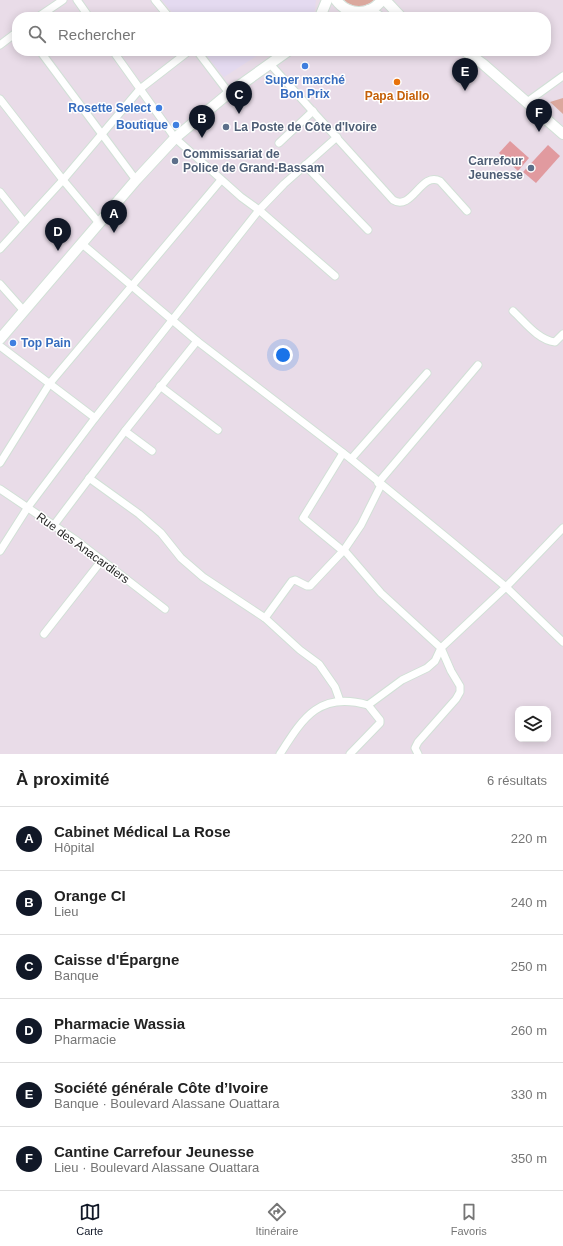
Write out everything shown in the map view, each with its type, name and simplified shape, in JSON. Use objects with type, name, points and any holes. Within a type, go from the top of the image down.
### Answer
[{"type":"street","points":[[45,12],[63,0]]},
{"type":"street","points":[[77,0],[85,12]]},
{"type":"street","points":[[155,0],[165,12]]},
{"type":"street","points":[[322,12],[327,0]]},
{"type":"street","points":[[336,0],[350,11],[356,12]]},
{"type":"street","points":[[364,12],[383,0],[396,12]]},
{"type":"street","points":[[0,45],[12,36]]},
{"type":"street","points":[[44,56],[136,180]]},
{"type":"street","points":[[117,56],[175,138],[221,180],[259,210],[335,276]]},
{"type":"street","points":[[0,250],[63,180],[140,89],[183,56]]},
{"type":"street","points":[[201,56],[229,93]]},
{"type":"street","points":[[0,339],[81,243],[175,138],[229,93],[281,56]]},
{"type":"street","points":[[471,56],[563,134]]},
{"type":"street","points":[[270,64],[395,201],[404,202],[429,180],[435,178],[440,181],[467,211]]},
{"type":"street","points":[[527,102],[563,76]]},
{"type":"street","points":[[0,99],[63,180],[99,223]]},
{"type":"street","points":[[279,143],[313,111]]},
{"type":"street","points":[[0,551],[28,507],[95,418],[259,210],[305,165],[337,137]]},
{"type":"street","points":[[305,165],[368,230]]},
{"type":"street","points":[[0,463],[50,383],[221,180]]},
{"type":"street","points":[[0,192],[24,222]]},
{"type":"street","points":[[81,243],[197,341],[351,459],[379,484],[506,587],[563,642]]},
{"type":"street","points":[[0,284],[24,311]]},
{"type":"street","points":[[513,311],[548,341],[555,342],[563,334]]},
{"type":"street","points":[[54,525],[125,431],[197,341]]},
{"type":"street","points":[[0,346],[95,418]]},
{"type":"street","points":[[265,618],[292,581],[296,580],[310,586],[343,550],[361,525],[379,484],[478,365]]},
{"type":"street","points":[[351,459],[427,373]]},
{"type":"street","points":[[160,386],[218,430]]},
{"type":"street","points":[[125,431],[152,451]]},
{"type":"street","points":[[343,453],[302,518],[343,550],[381,593],[441,648],[451,671],[460,686],[460,692],[418,742],[415,748],[418,754]]},
{"type":"street","points":[[89,478],[161,533],[181,558],[202,577],[265,618],[300,650],[319,664],[335,687],[340,701]]},
{"type":"street","name":"Rue des Anacardiers","points":[[0,488],[102,560],[165,609]]},
{"type":"street","points":[[368,705],[402,680],[427,668],[435,661],[441,648],[506,587],[563,528]]},
{"type":"street","points":[[44,634],[102,560]]},
{"type":"street","points":[[280,754],[304,719],[318,708],[340,701],[358,702],[368,705],[380,720],[380,723],[350,754]]},
{"type":"shaded area","points":[[162,0],[316,0],[315,12],[172,12]]},
{"type":"shaded area","points":[[344,0],[374,0],[362,6],[355,6]]},
{"type":"shaded area","points":[[207,56],[256,56],[224,77]]},
{"type":"shaded area","points":[[563,98],[563,114],[550,102]]},
{"type":"shaded area","points":[[510,141],[529,158],[518,171],[499,153]]},
{"type":"shaded area","points":[[548,145],[560,156],[536,183],[523,172]]},
{"type":"place","name":"Super marché Bon Prix","points":[[305,66]]},
{"type":"place","name":"Papa Diallo","points":[[397,82]]},
{"type":"place","name":"Société générale Côte d’Ivoire","points":[[465,91]]},
{"type":"place","name":"Rosette Select","points":[[159,108]]},
{"type":"place","name":"Caisse d'Épargne","points":[[239,114]]},
{"type":"place","name":"Boutique","points":[[176,125]]},
{"type":"place","name":"La Poste de Côte d'Ivoire","points":[[226,127]]},
{"type":"place","name":"Cantine Carrefour Jeunesse","points":[[539,132]]},
{"type":"place","name":"Orange CI","points":[[202,138]]},
{"type":"place","name":"Commissariat de Police de Grand-Bassam","points":[[175,161]]},
{"type":"place","name":"Carrefour Jeunesse","points":[[531,168]]},
{"type":"place","name":"Cabinet Médical La Rose","points":[[114,233]]},
{"type":"place","name":"Pharmacie Wassia","points":[[58,251]]},
{"type":"place","name":"Top Pain","points":[[13,343]]}]
